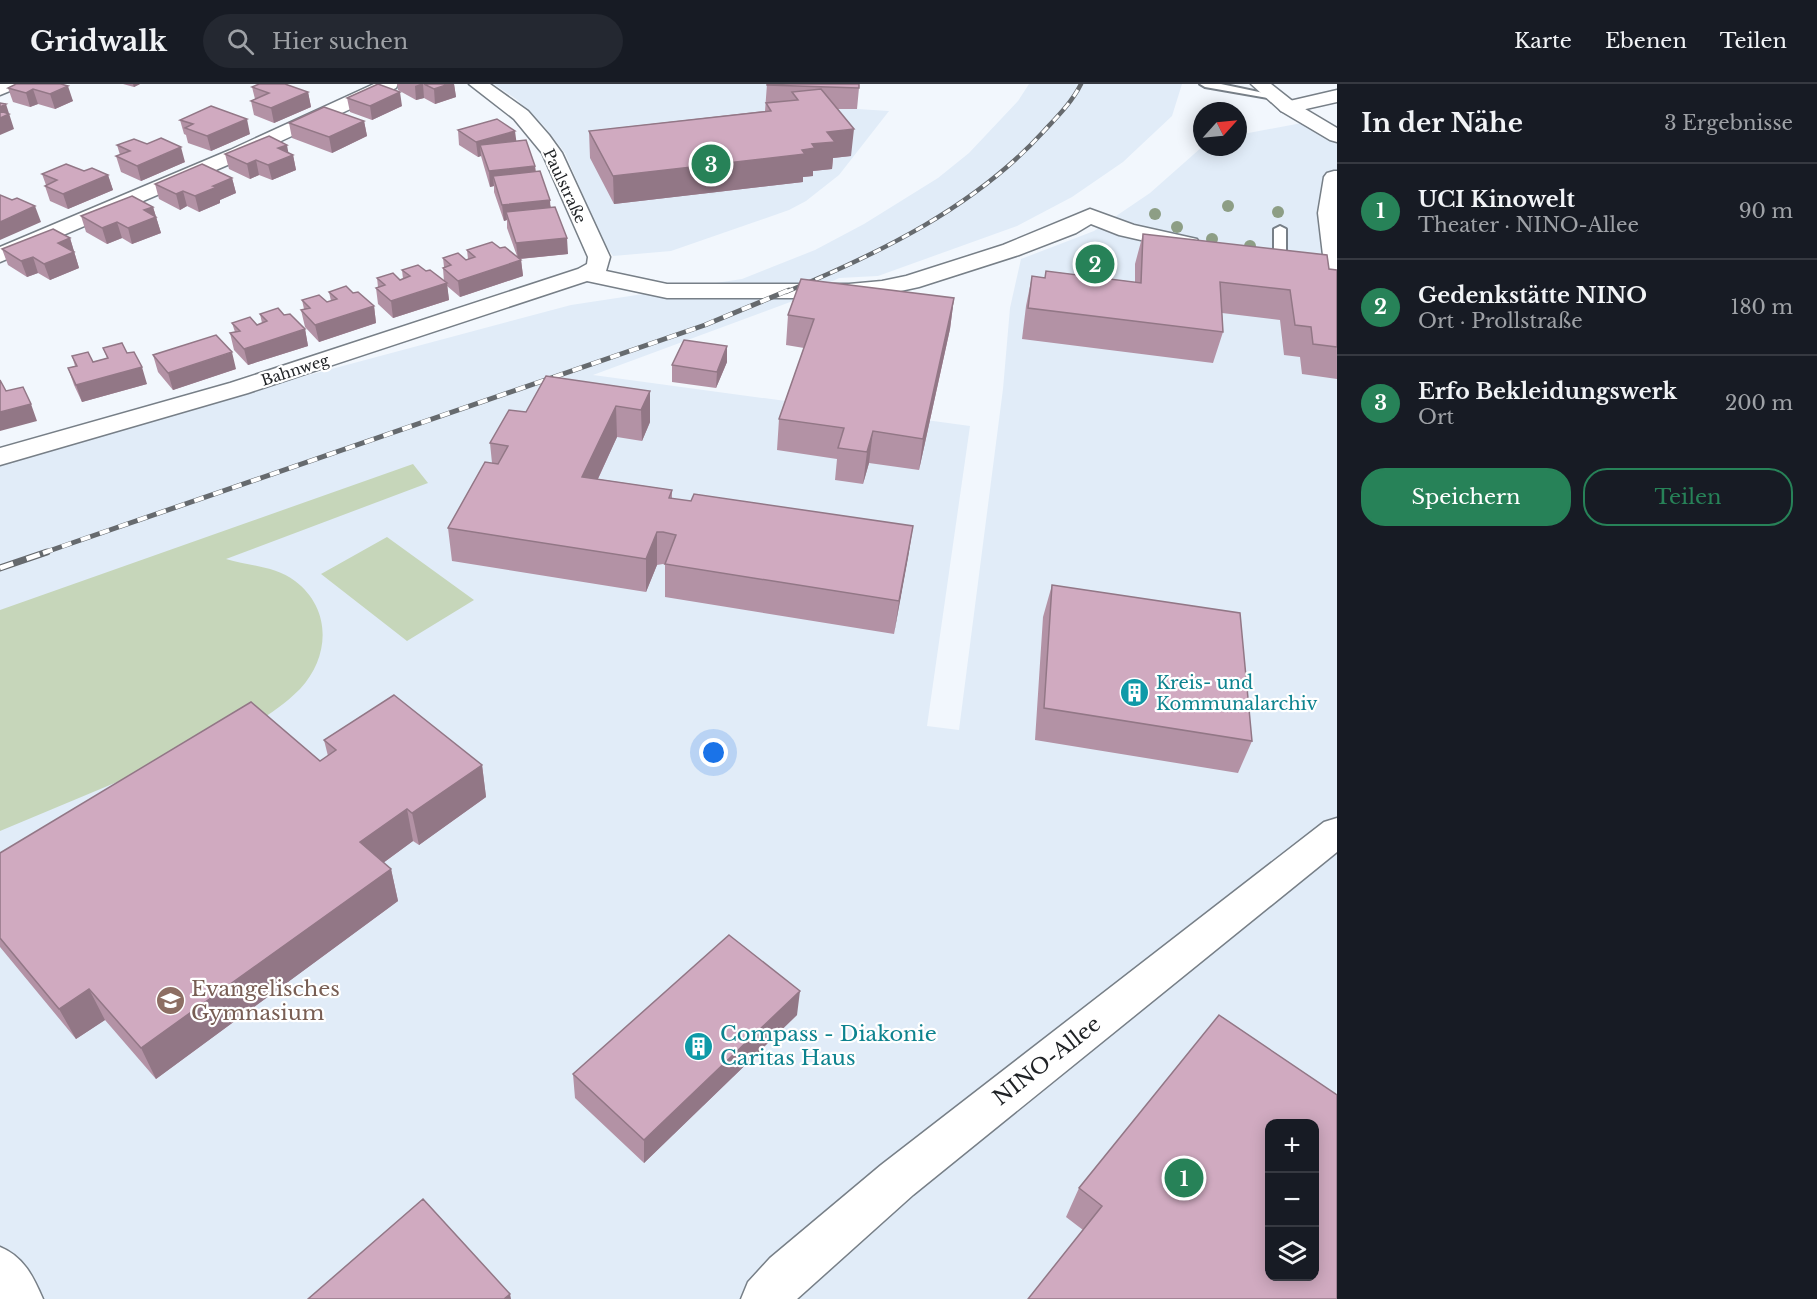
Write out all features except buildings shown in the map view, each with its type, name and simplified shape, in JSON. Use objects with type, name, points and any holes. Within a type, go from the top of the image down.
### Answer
[{"type":"street","points":[[0,89],[10,84]]},
{"type":"street","points":[[0,255],[227,158],[389,84]]},
{"type":"street","name":"Paulstraße","points":[[478,84],[521,115],[552,153],[599,257],[597,267],[586,274]]},
{"type":"street","points":[[1273,96],[1337,96]]},
{"type":"street","points":[[1273,96],[1337,136]]},
{"type":"street","points":[[1269,261],[1323,272],[1328,194],[1334,177]]},
{"type":"street","points":[[586,274],[667,291],[849,291],[882,288],[911,282],[1011,250],[1068,228],[1090,216],[1127,230],[1215,250]]},
{"type":"street","name":"Bahnweg","points":[[0,457],[239,388],[586,274]]},
{"type":"street","name":"NINO-Allee","points":[[765,1299],[787,1275],[897,1180],[1337,832]]},
{"type":"street","points":[[0,1270],[19,1299]]},
{"type":"lane","points":[[1205,84],[1273,96]]},
{"type":"lane","points":[[1269,261],[1280,229]]},
{"type":"shaded area","points":[[494,84],[857,84],[857,109],[889,111],[839,175],[806,201],[789,210],[671,251],[613,256],[603,242],[565,153],[544,126],[516,99]]},
{"type":"shaded area","points":[[1029,84],[1182,84],[1172,116],[1123,162],[1072,197],[1017,226],[878,276],[839,278],[793,301],[593,375],[970,426],[927,726],[959,730],[1003,389],[1010,308],[1021,259],[1094,231],[1150,193],[1193,155],[1247,156],[1247,133],[1323,119],[1337,129],[1337,1299],[0,1299],[0,465],[242,393],[571,305],[742,279],[815,250],[864,224],[938,178],[969,153],[1018,101]]},
{"type":"green space","points":[[413,464],[428,483],[226,559],[270,569],[287,576],[307,592],[316,605],[323,634],[321,648],[310,676],[293,696],[271,713],[239,731],[0,831],[0,610]]},
{"type":"green space","points":[[387,537],[474,600],[407,641],[321,574]]},
{"type":"railway","points":[[786,292],[891,244],[957,205],[1017,158],[1064,109],[1081,84]]},
{"type":"railway","points":[[43,553],[705,325],[789,290]]},
{"type":"railway","points":[[0,568],[47,552]]},
{"type":"place","name":"Erfo Bekleidungswerk","points":[[711,164]]},
{"type":"place","name":"Gedenkstätte NINO","points":[[1095,264]]},
{"type":"place","name":"Kreis- und Kommunalarchiv","points":[[1135,693]]},
{"type":"place","name":"Evangelisches Gymnasium","points":[[170,1001]]},
{"type":"place","name":"Compass - Diakonie Caritas Haus","points":[[699,1046]]},
{"type":"place","name":"UCI Kinowelt","points":[[1184,1178]]}]
